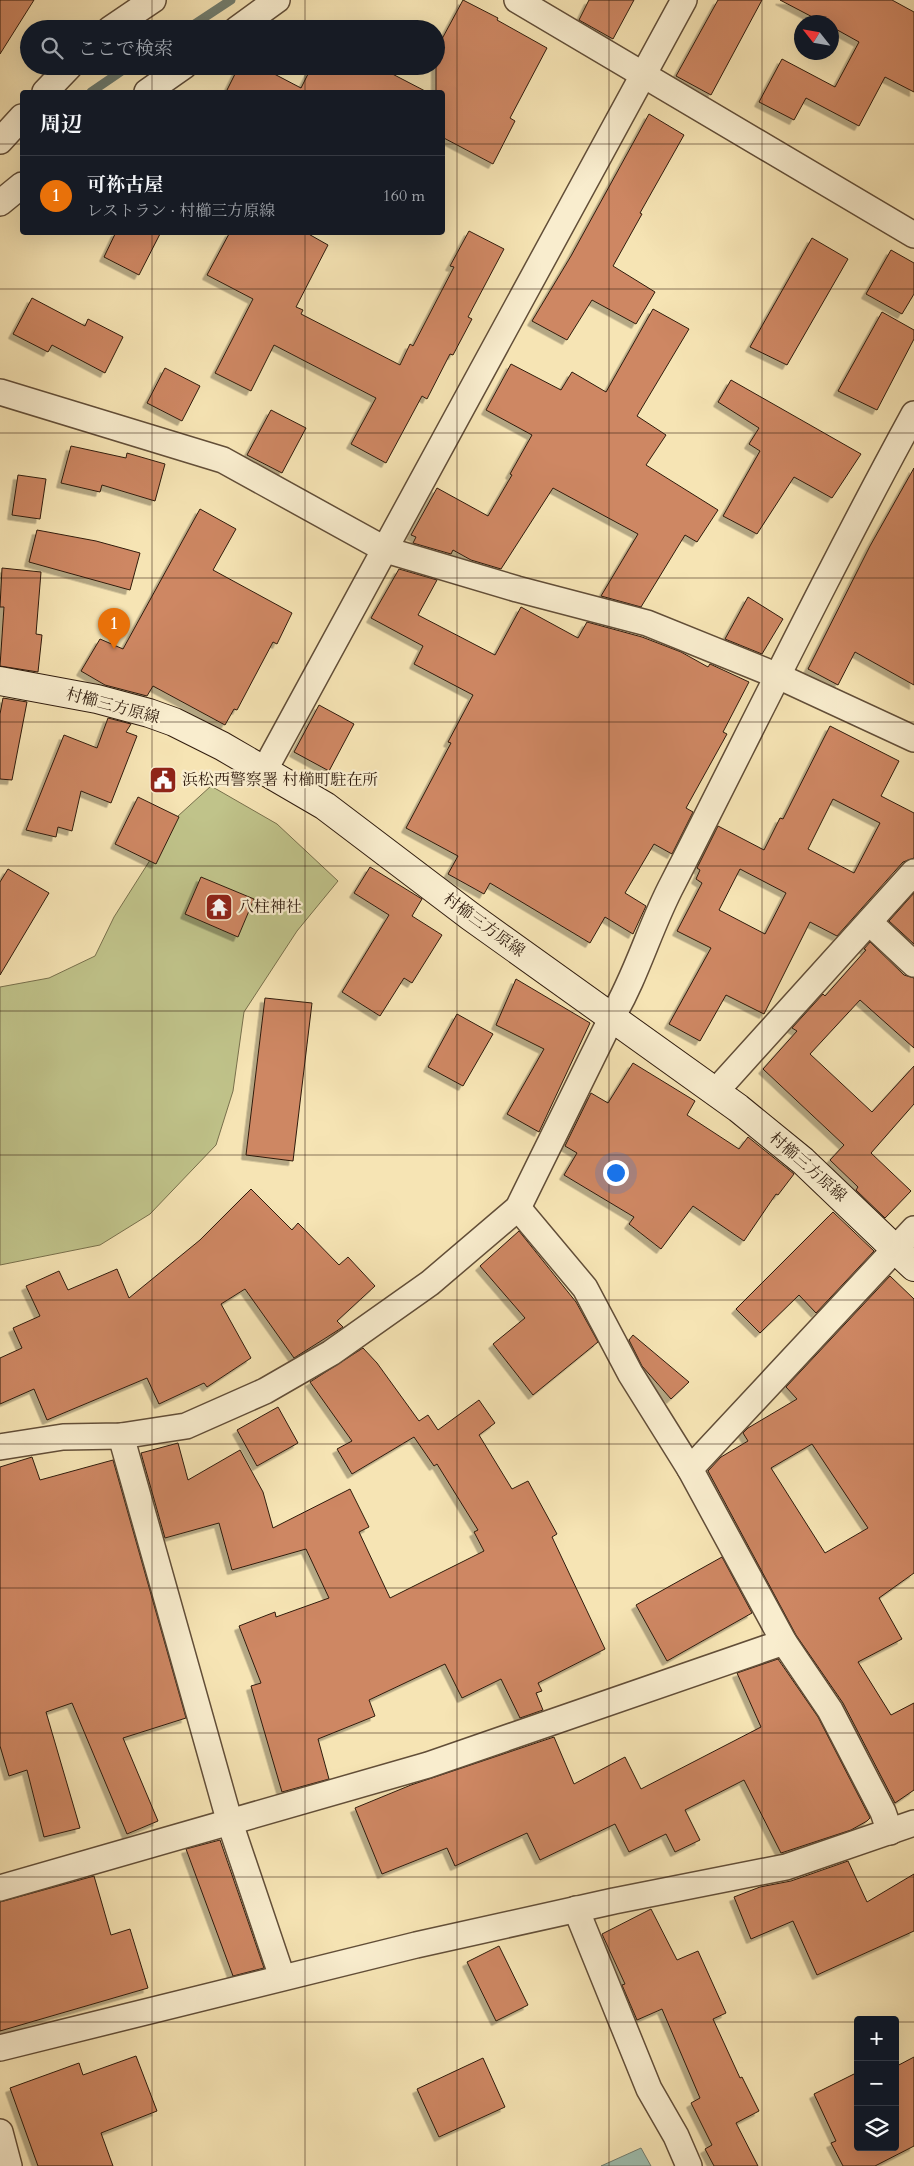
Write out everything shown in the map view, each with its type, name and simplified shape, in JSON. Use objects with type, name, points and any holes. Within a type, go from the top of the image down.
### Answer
[{"type":"main road","name":"村櫛三方原線","points":[[0,681],[97,698],[149,713],[198,733],[264,770],[350,824],[477,922],[716,1091],[803,1161],[905,1258]]},
{"type":"street","points":[[123,20],[153,0]]},
{"type":"street","points":[[249,20],[277,0]]},
{"type":"street","points":[[517,0],[643,72],[831,187],[914,234]]},
{"type":"street","points":[[264,770],[386,550],[643,72],[684,0]]},
{"type":"street","points":[[47,90],[61,75]]},
{"type":"street","points":[[150,90],[171,75]]},
{"type":"street","points":[[0,141],[20,119]]},
{"type":"street","points":[[0,202],[20,187]]},
{"type":"street","points":[[0,392],[223,460],[386,550],[517,589],[647,623],[778,676],[914,739]]},
{"type":"street","points":[[0,1447],[64,1437],[121,1436],[186,1426],[265,1391],[331,1353],[430,1283],[518,1208],[623,997],[657,914],[856,521],[914,414]]},
{"type":"street","points":[[716,1091],[914,872]]},
{"type":"street","points":[[868,922],[914,964]]},
{"type":"street","points":[[518,1208],[585,1288],[630,1374],[690,1469],[784,1642],[830,1710],[883,1812],[890,1832]]},
{"type":"street","points":[[690,1469],[905,1258],[914,1229]]},
{"type":"street","points":[[121,1436],[230,1823],[282,1977]]},
{"type":"street","points":[[0,1888],[428,1765],[784,1642]]},
{"type":"street","points":[[0,2048],[282,1977],[576,1909],[786,1867],[914,1823]]},
{"type":"street","points":[[576,1909],[649,2089],[676,2136],[689,2166]]},
{"type":"street","points":[[0,2132],[9,2166]]},
{"type":"green space","points":[[211,786],[277,824],[338,881],[297,931],[244,1012],[233,1091],[216,1145],[150,1214],[100,1245],[0,1265],[0,987],[49,978],[95,956],[114,917],[178,816]]},
{"type":"shaded area","points":[[641,2148],[651,2166],[601,2166]]},
{"type":"building","points":[[0,0],[34,0],[20,20],[0,54]]},
{"type":"building","points":[[463,0],[498,18],[497,20],[547,48],[510,118],[515,121],[493,164],[445,139],[445,90],[436,90],[436,75],[445,75],[445,33]]},
{"type":"building","points":[[589,0],[634,0],[613,39],[579,20]]},
{"type":"building","points":[[718,0],[762,0],[711,95],[676,76]]},
{"type":"building","points":[[780,0],[892,0],[914,12],[914,92],[885,77],[859,126],[806,98],[794,120],[759,102],[782,59],[835,87],[859,42],[839,31],[839,15],[809,15]]},
{"type":"building","points":[[234,75],[276,75],[301,88],[308,75],[394,75],[423,90],[227,90]]},
{"type":"building","points":[[649,114],[684,135],[640,213],[642,214],[613,266],[655,292],[636,324],[592,300],[567,340],[532,321],[571,256]]},
{"type":"building","points":[[469,231],[504,249],[468,317],[472,319],[453,355],[450,354],[427,399],[422,396],[386,463],[351,444],[376,398],[274,345],[251,391],[215,373],[253,299],[207,275],[228,235],[310,235],[328,245],[296,307],[303,310],[301,314],[400,365],[410,344],[413,346],[454,267],[450,266]]},
{"type":"building","points":[[115,235],[159,235],[139,275],[104,257]]},
{"type":"building","points":[[812,238],[848,259],[787,365],[750,347]]},
{"type":"building","points":[[891,250],[914,263],[914,294],[902,314],[866,294]]},
{"type":"building","points":[[32,298],[85,326],[88,319],[123,337],[105,373],[52,345],[48,352],[13,334]]},
{"type":"building","points":[[653,309],[689,329],[637,416],[666,435],[646,465],[718,510],[697,542],[685,535],[641,607],[601,596],[638,534],[553,488],[501,569],[471,560],[453,550],[451,554],[413,543],[416,537],[411,535],[437,488],[488,516],[512,475],[510,474],[532,435],[486,410],[511,364],[561,390],[572,372],[606,392]]},
{"type":"building","points":[[882,312],[914,330],[914,339],[877,410],[838,391]]},
{"type":"building","points":[[165,368],[200,386],[182,421],[147,403]]},
{"type":"building","points":[[731,380],[861,454],[832,498],[794,477],[757,534],[723,516],[760,451],[749,444],[759,428],[718,402]]},
{"type":"building","points":[[271,410],[306,428],[282,473],[247,455]]},
{"type":"building","points":[[71,446],[126,458],[127,453],[165,464],[155,501],[102,485],[100,492],[61,483]]},
{"type":"building","points":[[914,468],[914,685],[855,652],[838,685],[808,669],[870,546]]},
{"type":"building","points":[[18,475],[46,479],[40,519],[12,515]]},
{"type":"building","points":[[200,509],[236,529],[213,570],[292,613],[277,644],[273,642],[237,710],[234,709],[225,725],[153,686],[147,696],[105,685],[81,671],[100,639],[123,649]]},
{"type":"building","points":[[37,530],[96,541],[140,553],[130,590],[29,562]]},
{"type":"building","points":[[2,568],[41,572],[36,634],[42,635],[38,672],[0,666],[4,607],[0,607]]},
{"type":"building","points":[[399,569],[437,580],[418,615],[495,655],[521,607],[578,638],[587,622],[642,637],[681,652],[708,667],[710,664],[749,682],[723,732],[727,734],[686,808],[693,812],[672,854],[654,844],[625,893],[646,906],[633,934],[605,917],[590,943],[490,883],[484,894],[448,874],[458,856],[406,828],[451,743],[448,742],[473,695],[414,664],[423,646],[371,618]]},
{"type":"building","points":[[748,597],[783,619],[762,654],[725,639]]},
{"type":"building","points":[[3,698],[27,702],[12,780],[0,779],[0,714]]},
{"type":"building","points":[[319,705],[354,724],[329,771],[294,752]]},
{"type":"building","points":[[108,718],[131,724],[126,732],[137,736],[111,803],[81,791],[72,831],[58,827],[56,837],[26,830],[64,735],[97,748]]},
{"type":"building","points":[[830,726],[899,761],[881,796],[914,813],[914,858],[903,862],[837,936],[810,922],[764,1014],[726,995],[700,1041],[669,1024],[711,948],[677,931],[702,883],[696,879],[700,870],[697,868],[718,826],[764,850],[780,818],[783,819]],"holes":[[[833,799],[880,823],[854,873],[808,849]],[[740,869],[786,893],[765,934],[719,910]]]},
{"type":"building","points":[[138,797],[179,817],[156,864],[115,844]]},
{"type":"building","points":[[370,867],[422,899],[412,916],[442,935],[412,983],[404,978],[380,1016],[342,992],[389,915],[354,893]]},
{"type":"building","points":[[8,869],[49,893],[0,975],[0,882]]},
{"type":"building","points":[[201,877],[254,899],[238,937],[185,914]]},
{"type":"building","points":[[914,893],[914,944],[889,921]]},
{"type":"building","points":[[870,942],[904,975],[914,978],[914,1048],[860,1000],[810,1054],[872,1112],[914,1066],[914,1104],[871,1153],[911,1191],[885,1218],[856,1190],[858,1187],[830,1160],[844,1145],[763,1069],[797,1031],[792,1028],[823,994],[825,996],[866,950],[864,949]]},
{"type":"building","points":[[516,979],[590,1023],[539,1132],[507,1114],[544,1049],[496,1025]]},
{"type":"building","points":[[265,998],[312,1003],[293,1161],[246,1155]]},
{"type":"building","points":[[457,1014],[493,1034],[463,1086],[428,1067]]},
{"type":"building","points":[[633,1063],[695,1101],[687,1115],[739,1149],[748,1137],[794,1174],[778,1195],[776,1194],[744,1241],[693,1206],[661,1249],[629,1224],[634,1217],[564,1175],[577,1153],[565,1146],[591,1093],[608,1103]]},
{"type":"building","points":[[251,1189],[292,1230],[298,1223],[339,1265],[348,1257],[375,1286],[337,1321],[343,1327],[294,1358],[245,1289],[221,1304],[251,1358],[207,1387],[204,1383],[159,1404],[147,1378],[47,1420],[34,1389],[0,1404],[0,1358],[22,1348],[13,1328],[40,1316],[26,1286],[59,1271],[68,1290],[117,1269],[129,1298],[200,1240]]},
{"type":"building","points":[[833,1212],[874,1251],[816,1313],[799,1295],[760,1333],[736,1309]]},
{"type":"building","points":[[519,1231],[576,1302],[598,1342],[533,1395],[493,1344],[525,1318],[480,1266]]},
{"type":"building","points":[[890,1276],[914,1299],[914,1573],[879,1598],[902,1639],[858,1662],[891,1715],[914,1703],[914,1790],[895,1803],[843,1703],[796,1635],[708,1471],[721,1457],[748,1441],[743,1433],[748,1428],[797,1399],[786,1387]],"holes":[[[812,1444],[868,1528],[825,1553],[771,1468]]]},
{"type":"building","points":[[633,1335],[689,1382],[671,1399],[642,1366],[629,1340]]},
{"type":"building","points":[[363,1348],[377,1363],[419,1421],[428,1415],[438,1430],[479,1400],[495,1423],[479,1435],[512,1489],[528,1481],[557,1534],[552,1537],[605,1649],[538,1683],[542,1691],[536,1693],[543,1710],[520,1718],[501,1679],[462,1698],[445,1664],[369,1700],[375,1716],[318,1739],[329,1779],[282,1792],[251,1686],[261,1683],[239,1626],[275,1612],[276,1617],[329,1598],[306,1549],[232,1570],[219,1523],[165,1538],[141,1453],[178,1443],[188,1480],[240,1450],[263,1492],[273,1528],[350,1489],[369,1527],[359,1532],[390,1598],[484,1551],[474,1532],[478,1530],[437,1464],[434,1466],[414,1437],[352,1474],[337,1449],[352,1441],[310,1382]]},
{"type":"building","points":[[278,1407],[298,1443],[257,1466],[237,1430]]},
{"type":"building","points":[[32,1457],[40,1480],[113,1460],[186,1718],[123,1738],[158,1821],[127,1834],[72,1703],[46,1712],[80,1828],[44,1837],[27,1770],[9,1776],[0,1746],[0,1467]]},
{"type":"building","points":[[722,1557],[752,1613],[667,1661],[636,1605]]},
{"type":"building","points":[[778,1659],[818,1717],[870,1818],[851,1830],[781,1853],[744,1780],[685,1810],[700,1840],[675,1852],[666,1834],[629,1852],[615,1824],[540,1860],[527,1833],[455,1866],[447,1848],[382,1874],[355,1808],[411,1785],[554,1737],[574,1784],[625,1757],[641,1789],[761,1727],[737,1673]]},
{"type":"building","points":[[220,1840],[264,1968],[233,1976],[186,1849]]},
{"type":"building","points":[[848,1861],[867,1902],[914,1874],[914,1931],[817,1975],[793,1921],[751,1939],[734,1897],[760,1887],[791,1881]]},
{"type":"building","points":[[94,1876],[111,1935],[130,1929],[148,1988],[0,2031],[0,1902]]},
{"type":"building","points":[[651,1909],[677,1960],[698,1951],[726,2013],[713,2019],[740,2078],[742,2077],[759,2111],[736,2123],[758,2166],[714,2166],[705,2149],[712,2145],[691,2103],[700,2098],[662,2009],[637,2020],[622,1985],[625,1984],[602,1934]]},
{"type":"building","points":[[499,1946],[528,2005],[496,2021],[467,1962]]},
{"type":"building","points":[[136,2056],[157,2111],[101,2133],[113,2166],[38,2166],[10,2088],[79,2063],[83,2075]]},
{"type":"building","points":[[914,2057],[914,2146],[875,2166],[843,2166],[831,2143],[836,2141],[814,2094],[854,2074],[854,2151],[899,2151],[899,2065]]},
{"type":"building","points":[[483,2058],[505,2107],[439,2137],[417,2089]]},
{"type":"waterway","points":[[201,20],[231,0]]},
{"type":"waterway","points":[[94,90],[116,75]]},
{"type":"place","name":"可祢古屋","points":[[114,649]]},
{"type":"place","name":"浜松西警察署 村櫛町駐在所","points":[[163,780]]},
{"type":"place","name":"八柱神社","points":[[219,907]]}]
